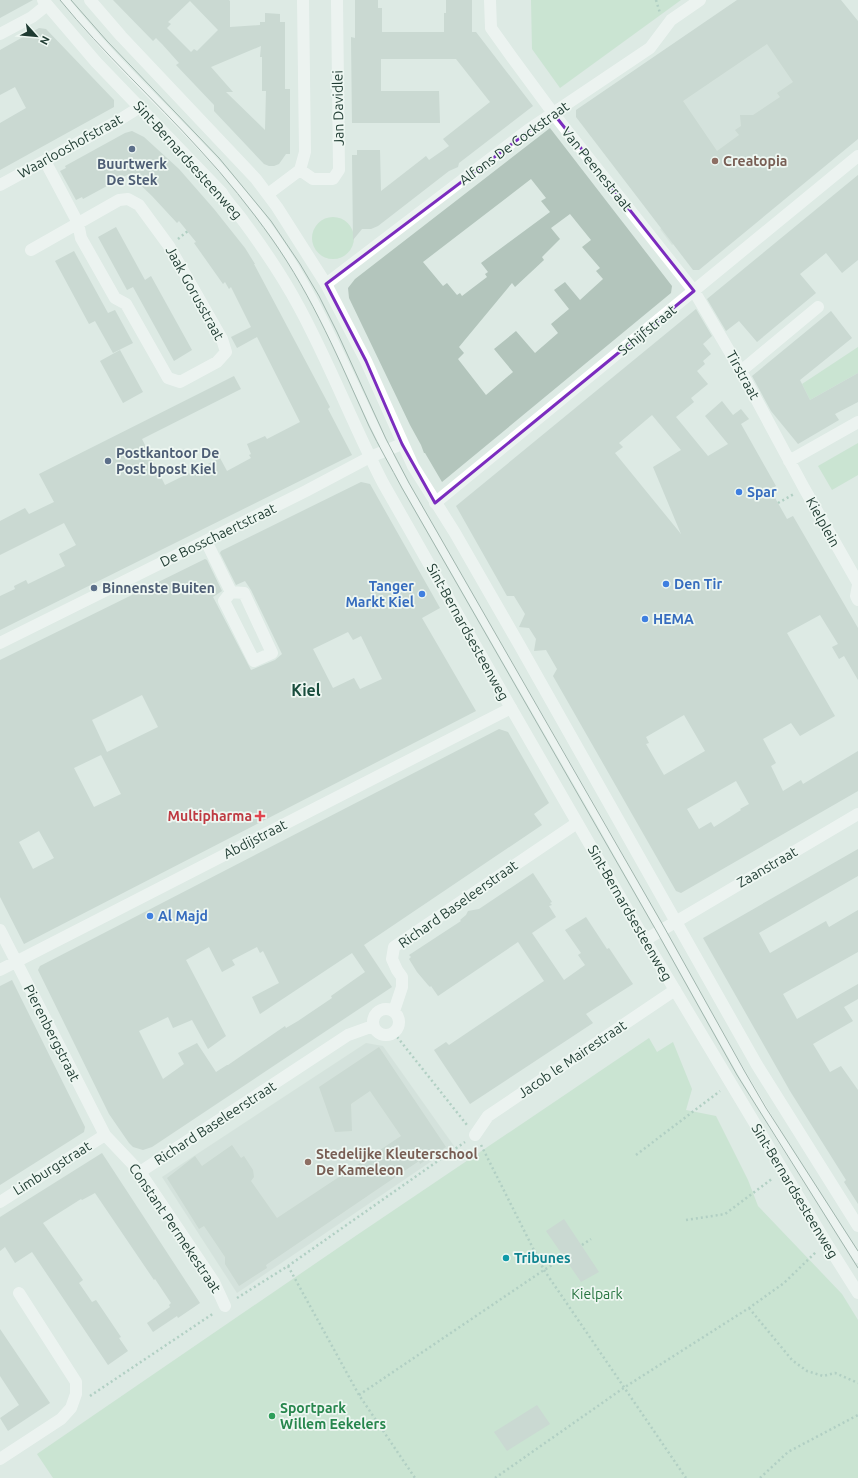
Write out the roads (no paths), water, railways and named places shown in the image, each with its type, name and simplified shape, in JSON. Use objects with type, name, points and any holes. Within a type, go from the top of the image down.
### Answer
[{"type":"street","points":[[90,0],[245,166],[268,194],[326,284],[366,361],[402,444],[435,503],[455,533],[520,646],[757,1065],[858,1226]]},
{"type":"street","points":[[268,194],[300,170],[305,152],[303,0]]},
{"type":"street","name":"Jan Davidlei","points":[[300,170],[313,179],[333,179],[339,170],[337,0]]},
{"type":"street","name":"Van Peenestraat","points":[[490,0],[491,28],[553,113],[694,291]]},
{"type":"street","name":"Alfons De Cockstraat","points":[[326,284],[528,130],[650,48],[672,20],[700,0]]},
{"type":"street","points":[[0,34],[32,17],[45,2]]},
{"type":"street","name":"Sint-Bernardsesteenweg","points":[[45,2],[96,62],[222,193],[274,265],[314,335],[370,457],[511,708],[645,940],[827,1244],[858,1293]]},
{"type":"street","name":"Waarlooshofstraat","points":[[0,185],[116,122],[140,107]]},
{"type":"street","name":"Schijfstraat","points":[[435,503],[858,156]]},
{"type":"street","name":"Jaak Gorusstraat","points":[[31,250],[78,223],[119,200],[128,199],[139,205],[169,246],[222,339],[226,352],[217,362],[180,382],[168,378],[126,304],[115,298],[81,238],[78,223],[45,161]]},
{"type":"street","name":"Tirstraat","points":[[694,291],[741,371],[789,461]]},
{"type":"street","points":[[741,371],[818,307]]},
{"type":"street","points":[[789,461],[858,422]]},
{"type":"street","name":"De Bosschaertstraat","points":[[0,643],[370,457],[402,444]]},
{"type":"street","name":"Kielplein","points":[[789,461],[858,584]]},
{"type":"street","points":[[206,540],[231,592]]},
{"type":"street","points":[[858,584],[856,596],[858,600]]},
{"type":"street","points":[[231,592],[244,593],[272,653],[254,661],[224,601],[231,592]]},
{"type":"street","name":"Abdijstraat","points":[[0,970],[511,708]]},
{"type":"street","name":"Zaanstraat","points":[[645,940],[858,814]]},
{"type":"street","name":"Richard Baseleerstraat","points":[[140,1172],[348,1035],[373,1026],[383,1035],[394,1033],[399,1027],[398,1016],[394,1011],[402,987],[402,977],[392,959],[394,947],[577,823]]},
{"type":"street","name":"Pierenbergstraat","points":[[0,930],[105,1135]]},
{"type":"street","name":"Jacob le Mairestraat","points":[[475,1135],[488,1116],[675,990]]},
{"type":"street","points":[[373,1026],[375,1017],[381,1011],[390,1009],[394,1011]]},
{"type":"street","name":"Constant Permekestraat","points":[[105,1135],[140,1172],[214,1282],[225,1306]]},
{"type":"street","name":"Limburgstraat","points":[[0,1202],[105,1135]]},
{"type":"street","points":[[0,1460],[61,1419],[71,1408],[76,1394],[76,1382],[19,1293]]},
{"type":"lane","points":[[65,0],[101,41],[216,161],[270,228],[291,260],[313,296],[386,450],[740,1070],[781,1139],[858,1259]]},
{"type":"tram line","points":[[60,0],[76,20],[183,131],[219,171],[238,193],[287,261],[325,330],[369,426],[402,488],[657,932],[737,1075],[858,1268]]},
{"type":"tram line","points":[[71,0],[107,41],[219,158],[271,221],[300,264],[319,296],[337,332],[386,439],[409,483],[664,927],[766,1108],[858,1251]]},
{"type":"place","name":"Buurtwerk De Stek","points":[[132,149]]},
{"type":"place","name":"Creatopia","points":[[715,161]]},
{"type":"place","name":"Postkantoor De Post bpost Kiel","points":[[108,461]]},
{"type":"place","name":"Spar","points":[[739,492]]},
{"type":"place","name":"Den Tir","points":[[666,584]]},
{"type":"place","name":"Binnenste Buiten","points":[[94,588]]},
{"type":"place","name":"Tanger Markt Kiel","points":[[422,594]]},
{"type":"place","name":"HEMA","points":[[645,619]]},
{"type":"place","name":"Multipharma","points":[[260,816]]},
{"type":"place","name":"Al Majd","points":[[150,916]]},
{"type":"place","name":"Stedelijke Kleuterschool De Kameleon","points":[[308,1162]]},
{"type":"place","name":"Tribunes","points":[[506,1258]]},
{"type":"place","name":"Sportpark Willem Eekelers","points":[[272,1416]]},
{"type":"district","name":"Kiel","points":[[306,690]]},
{"type":"park label","name":"Kielpark","points":[[597,1294]]}]
